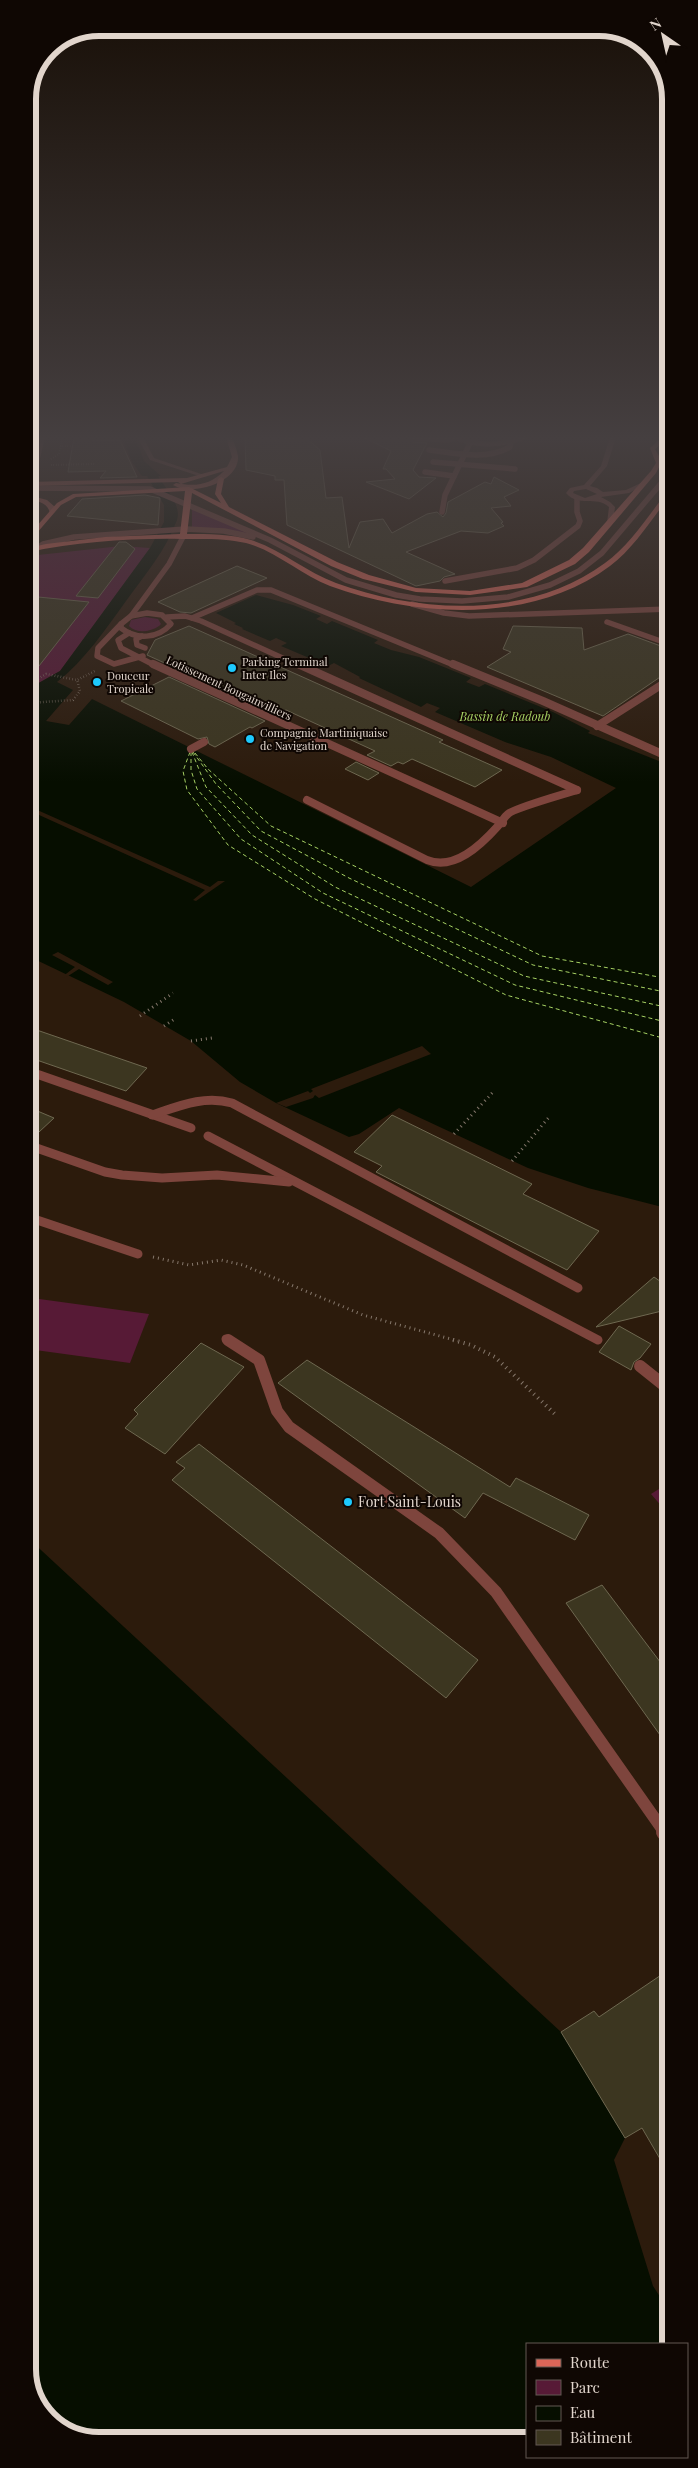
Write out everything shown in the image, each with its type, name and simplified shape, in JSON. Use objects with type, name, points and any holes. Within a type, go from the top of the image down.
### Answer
[{"type":"main road","points":[[271,552],[332,584],[390,601],[468,608],[504,605],[537,599],[563,590],[587,579],[608,564],[618,552]]},
{"type":"main road","points":[[312,552],[366,577],[416,590],[454,593],[510,589],[544,577],[572,562],[582,552]]},
{"type":"lane","points":[[145,651],[139,658],[127,663],[108,664],[97,656],[98,648],[121,624],[132,616],[170,564],[176,552]]},
{"type":"lane","points":[[293,552],[346,580],[396,595],[420,599],[462,601],[508,597],[550,585],[591,563],[603,552]]},
{"type":"lane","points":[[445,581],[504,572],[534,560],[544,552]]},
{"type":"lane","points":[[192,618],[256,590],[271,590],[543,701],[662,754]]},
{"type":"lane","points":[[412,604],[444,613],[469,616],[662,609]]},
{"type":"lane","points":[[132,616],[155,613],[167,617],[185,616],[192,618],[578,790],[508,814],[503,823],[462,857],[442,864],[427,860],[307,800]]},
{"type":"lane","points":[[145,651],[138,646],[136,639],[164,631],[171,624],[167,617]]},
{"type":"lane","points":[[608,622],[662,641]]},
{"type":"lane","points":[[121,624],[124,631],[142,636]]},
{"type":"lane","points":[[131,634],[126,642],[127,647],[145,651]]},
{"type":"lane","name":"Lotissement Bougainvilliers","points":[[131,634],[118,640],[121,648],[139,658],[503,823]]},
{"type":"lane","points":[[597,726],[662,685]]},
{"type":"lane","points":[[248,717],[257,712]]},
{"type":"lane","points":[[191,749],[204,742]]},
{"type":"lane","points":[[36,1074],[191,1128]]},
{"type":"lane","points":[[152,1115],[189,1103],[209,1099],[223,1099],[578,1288]]},
{"type":"lane","points":[[208,1136],[598,1340]]},
{"type":"lane","points":[[36,1148],[105,1172],[129,1176],[217,1175],[294,1182]]},
{"type":"lane","points":[[36,1220],[138,1254]]},
{"type":"lane","points":[[226,1339],[259,1360],[277,1411],[289,1427],[439,1533],[496,1592],[517,1619],[662,1828]]},
{"type":"lane","points":[[640,1366],[662,1384]]},
{"type":"path","points":[[36,680],[46,674],[78,680],[108,664]]},
{"type":"path","points":[[36,703],[73,700],[80,690],[78,680]]},
{"type":"path","points":[[140,1016],[173,993]]},
{"type":"path","points":[[164,1026],[176,1018]]},
{"type":"path","points":[[191,1041],[212,1038]]},
{"type":"path","points":[[454,1134],[494,1091]]},
{"type":"path","points":[[512,1161],[550,1116]]},
{"type":"path","points":[[138,1254],[189,1265],[222,1260],[243,1265],[363,1315],[471,1345],[495,1357],[557,1416]]},
{"type":"green space","points":[[64,552],[147,552],[60,671],[36,684],[36,557],[38,555]]},
{"type":"green space","points":[[145,617],[158,619],[161,624],[152,630],[144,631],[132,629],[129,626],[131,620]]},
{"type":"green space","points":[[36,1299],[149,1314],[130,1363],[36,1350]]},
{"type":"green space","points":[[662,1487],[662,1507],[651,1494]]},
{"type":"water","name":"Bassin de Radoub","points":[[147,552],[160,552],[102,634],[77,664],[57,682],[73,690],[46,721],[69,725],[92,699],[471,887],[616,788],[551,757],[505,742],[435,712],[440,708],[427,703],[421,707],[359,678],[334,663],[328,666],[281,646],[287,643],[276,638],[270,641],[242,629],[234,624],[236,623],[216,613],[256,595],[293,605],[321,616],[316,619],[327,624],[332,621],[378,640],[374,643],[391,650],[419,657],[471,678],[466,682],[479,687],[485,684],[553,712],[590,731],[588,733],[662,762],[662,1207],[588,1188],[528,1168],[399,1108],[359,1134],[349,1137],[276,1103],[240,1082],[191,1041],[124,1002],[36,960],[36,684],[60,671]]},
{"type":"water","points":[[36,1545],[561,2032],[625,2138],[614,2160],[653,2286],[662,2300],[662,2343],[526,2343],[526,2432],[95,2432],[75,2427],[52,2410],[40,2389],[36,2369]]},
{"type":"pier","points":[[36,809],[210,887],[218,881],[225,881],[196,901],[193,900],[205,890],[36,814]]},
{"type":"pier","points":[[58,952],[113,982],[108,985],[79,969],[65,978],[62,977],[75,967],[52,955]]},
{"type":"pier","points":[[422,1046],[431,1054],[319,1098],[315,1095],[313,1098],[286,1107],[276,1103],[308,1091],[310,1093],[313,1091],[311,1089]]},
{"type":"building","points":[[111,552],[133,552],[98,598],[76,596]]},
{"type":"building","points":[[344,552],[406,552],[455,574],[444,577],[440,581],[416,586]]},
{"type":"building","points":[[237,566],[267,578],[191,613],[180,612],[158,602]]},
{"type":"building","points":[[36,597],[89,602],[36,670]]},
{"type":"building","points":[[189,626],[443,740],[439,742],[502,770],[475,787],[412,759],[403,764],[398,762],[391,766],[367,755],[375,751],[286,710],[277,714],[147,655],[155,640]]},
{"type":"building","points":[[513,626],[582,628],[584,650],[628,634],[662,646],[662,676],[603,716],[487,667],[511,652],[503,649]]},
{"type":"building","points":[[169,677],[265,721],[252,728],[250,727],[215,747],[209,744],[207,737],[198,739],[121,701]]},
{"type":"building","points":[[356,762],[379,773],[368,780],[345,769]]},
{"type":"building","points":[[36,1030],[147,1068],[126,1091],[36,1060]]},
{"type":"building","points":[[36,1110],[54,1118],[39,1132],[36,1131]]},
{"type":"building","points":[[392,1115],[532,1184],[523,1194],[599,1231],[567,1270],[376,1172],[382,1166],[354,1152]]},
{"type":"building","points":[[654,1277],[662,1282],[662,1311],[596,1327]]},
{"type":"building","points":[[619,1326],[651,1344],[640,1358],[634,1362],[631,1370],[599,1352]]},
{"type":"building","points":[[201,1343],[244,1367],[165,1454],[125,1428],[138,1414],[134,1410]]},
{"type":"building","points":[[307,1360],[510,1487],[516,1478],[589,1515],[575,1540],[483,1493],[465,1518],[278,1383]]},
{"type":"building","points":[[199,1444],[478,1660],[446,1698],[172,1480],[185,1468],[176,1462]]},
{"type":"building","points":[[602,1585],[662,1664],[662,1738],[566,1603]]},
{"type":"building","points":[[662,1974],[662,2162],[642,2128],[625,2138],[561,2032],[594,2011],[599,2017]]},
{"type":"ferry route","points":[[190,752],[183,771],[187,790],[228,845],[315,899],[506,995],[662,1038]]},
{"type":"ferry route","points":[[191,752],[191,770],[197,789],[241,839],[323,893],[515,985],[662,1021]]},
{"type":"ferry route","points":[[192,752],[206,787],[252,835],[335,887],[524,976],[662,1006]]},
{"type":"ferry route","points":[[193,752],[216,784],[261,831],[349,878],[533,965],[662,991]]},
{"type":"ferry route","points":[[195,753],[208,769],[271,826],[542,956],[662,978]]},
{"type":"place","name":"Parking Terminal Inter Iles","points":[[232,668]]},
{"type":"place","name":"Douceur Tropicale","points":[[97,682]]},
{"type":"place","name":"Compagnie Martiniquaise de Navigation","points":[[250,739]]},
{"type":"place","name":"Fort Saint-Louis","points":[[348,1502]]}]
